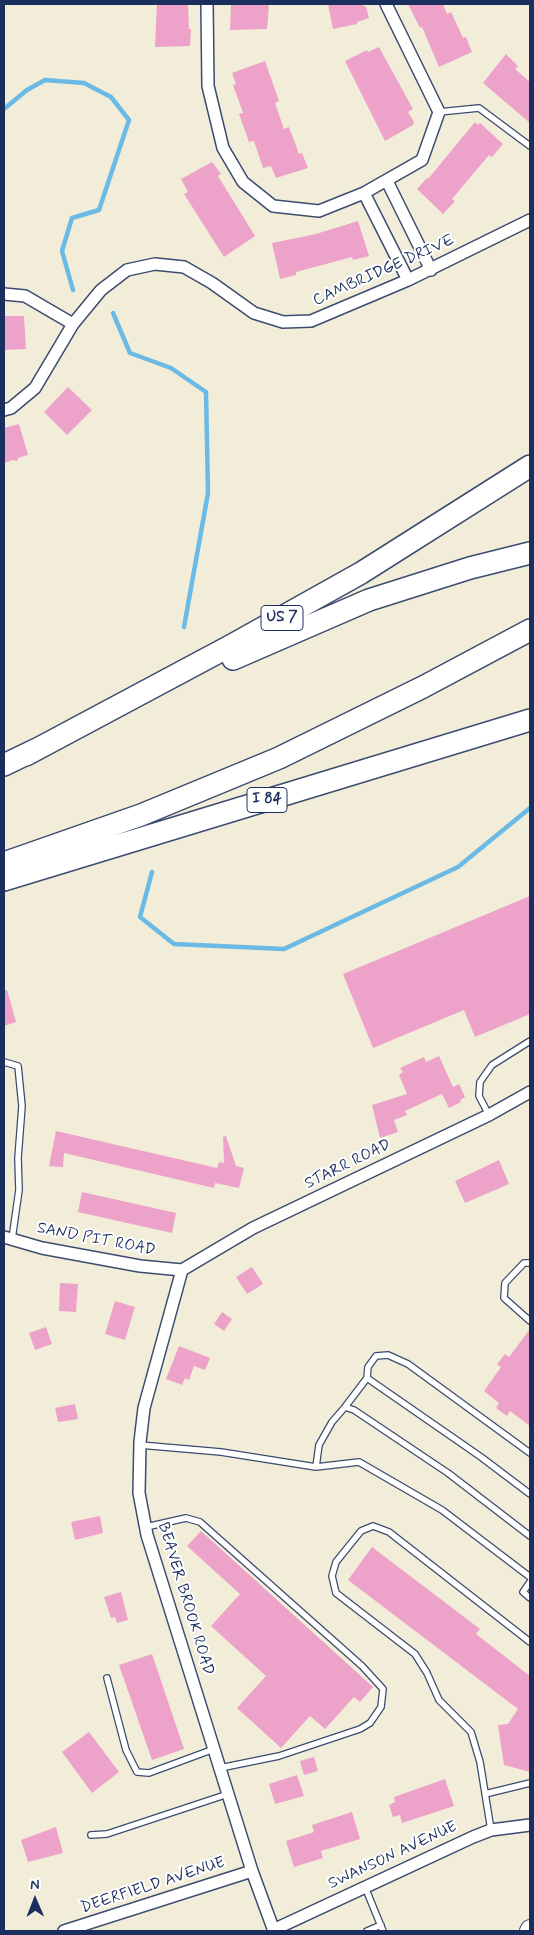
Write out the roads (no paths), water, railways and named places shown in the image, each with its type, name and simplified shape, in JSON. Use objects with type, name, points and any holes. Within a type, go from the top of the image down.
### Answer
[{"type":"highway","name":"US 7","points":[[26,755],[354,577],[530,466]]},
{"type":"highway","points":[[4,765],[328,616],[420,583],[530,553]]},
{"type":"highway","points":[[4,863],[141,815],[279,758],[424,687],[530,630]]},
{"type":"highway","name":"I 84","points":[[4,880],[530,720]]},
{"type":"street","points":[[207,4],[208,86],[223,148],[243,182],[273,206],[318,211],[387,181],[422,160],[440,112],[386,4]]},
{"type":"street","points":[[387,181],[431,270]]},
{"type":"street","points":[[364,192],[408,280]]},
{"type":"street","name":"CAMBRIDGE DRIVE","points":[[4,410],[11,408],[35,388],[73,324],[101,290],[127,270],[155,264],[184,267],[212,283],[254,313],[283,322],[311,321],[431,270],[530,220]]},
{"type":"street","points":[[4,294],[25,296],[73,324]]},
{"type":"street","name":"STARR ROAD","points":[[182,1270],[253,1228],[489,1115],[530,1092]]},
{"type":"street","name":"SAND PIT ROAD","points":[[8,1238],[42,1248],[140,1266],[182,1270]]},
{"type":"street","name":"BEAVER BROOK ROAD","points":[[182,1270],[144,1408],[140,1445],[139,1493],[146,1527],[214,1749],[252,1871],[274,1930]]},
{"type":"street","name":"SWANSON AVENUE","points":[[274,1930],[491,1830],[530,1825]]},
{"type":"street","name":"DEERFIELD AVENUE","points":[[64,1931],[252,1871]]},
{"type":"lane","points":[[440,112],[479,108],[530,146]]},
{"type":"lane","points":[[489,1115],[479,1096],[480,1082],[492,1066],[530,1041]]},
{"type":"lane","points":[[4,1062],[18,1066],[22,1106],[18,1158],[19,1190],[8,1238]]},
{"type":"lane","points":[[530,1263],[524,1263],[505,1283],[504,1298],[530,1321]]},
{"type":"lane","points":[[316,1467],[319,1445],[332,1422],[367,1378],[368,1367],[376,1356],[388,1355],[408,1364],[530,1453]]},
{"type":"lane","points":[[367,1378],[481,1457],[530,1494]]},
{"type":"lane","points":[[345,1407],[364,1416],[407,1444],[530,1536]]},
{"type":"lane","points":[[140,1445],[221,1452],[316,1467],[360,1462],[442,1510],[530,1577]]},
{"type":"lane","points":[[146,1527],[186,1518],[200,1522],[362,1666],[383,1689],[383,1699],[376,1716],[360,1729],[279,1756],[220,1768]]},
{"type":"lane","points":[[491,1830],[471,1732],[439,1700],[427,1673],[415,1654],[336,1593],[332,1576],[336,1562],[361,1531],[373,1526],[389,1532],[530,1642]]},
{"type":"lane","points":[[530,1582],[523,1592],[530,1598]]},
{"type":"lane","points":[[107,1678],[126,1750],[137,1772],[149,1772],[214,1749]]},
{"type":"lane","points":[[485,1794],[530,1783]]},
{"type":"lane","points":[[91,1835],[107,1834],[228,1794]]},
{"type":"lane","points":[[365,1887],[382,1928],[367,1931]]},
{"type":"waterway","points":[[4,109],[27,90],[45,80],[84,83],[111,97],[129,120],[99,210],[72,218],[62,251],[73,290]]},
{"type":"waterway","points":[[113,313],[130,353],[171,368],[206,392],[208,493],[184,627]]},
{"type":"waterway","points":[[152,872],[140,917],[174,944],[284,949],[458,867],[530,808]]}]
